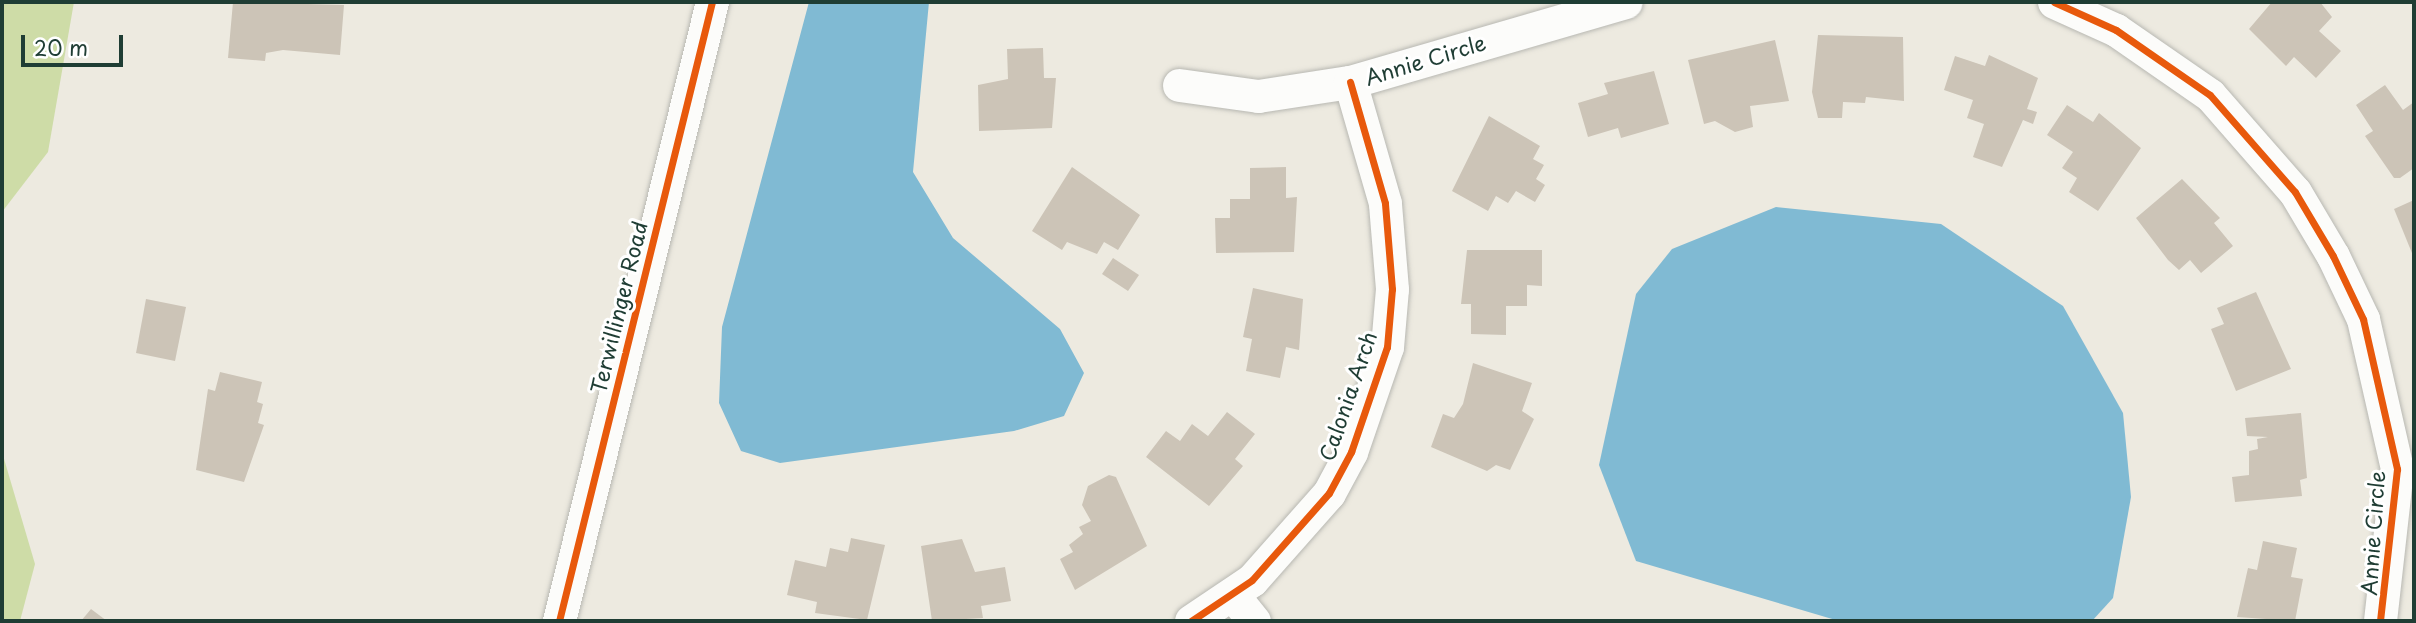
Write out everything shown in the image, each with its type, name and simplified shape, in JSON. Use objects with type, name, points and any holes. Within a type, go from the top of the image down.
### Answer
[{"type":"street","name":"Terwillinger Road","points":[[559,621],[712,2]]},
{"type":"street","name":"Annie Circle","points":[[1179,85],[1258,96],[1350,82],[1626,2]]},
{"type":"street","name":"Annie Circle","points":[[2054,2],[2116,30],[2189,78],[2260,147],[2295,192],[2363,319],[2405,469],[2380,621]]},
{"type":"street","name":"Calonia Arch","points":[[1191,621],[1232,594],[1294,537],[1329,493],[1351,452],[1387,346],[1392,289],[1385,203],[1350,82]]},
{"type":"street","points":[[1232,594],[1254,621]]},
{"type":"green space","points":[[2,2],[74,2],[48,152],[2,212]]},
{"type":"green space","points":[[2,452],[35,564],[20,621],[2,621]]},
{"type":"water","points":[[809,2],[929,2],[913,172],[953,238],[1060,329],[1084,373],[1064,416],[1014,431],[780,463],[741,451],[719,403],[722,327]]},
{"type":"water","points":[[1776,207],[1941,224],[2063,306],[2123,413],[2131,497],[2113,598],[2092,621],[1839,621],[1636,561],[1599,465],[1636,294],[1672,249]]},
{"type":"building","points":[[233,2],[344,5],[340,55],[283,50],[266,53],[265,61],[228,58]]},
{"type":"building","points":[[2272,2],[2320,2],[2332,17],[2319,31],[2341,51],[2316,78],[2294,57],[2286,66],[2249,29]]},
{"type":"building","points":[[1818,35],[1903,37],[1904,101],[1866,97],[1865,103],[1843,102],[1842,118],[1818,118],[1812,92]]},
{"type":"building","points":[[1775,40],[1789,101],[1750,106],[1753,127],[1735,132],[1715,121],[1704,124],[1688,60]]},
{"type":"building","points":[[1043,48],[1044,78],[1056,78],[1052,128],[979,131],[978,85],[1008,79],[1007,49]]},
{"type":"building","points":[[1989,55],[2038,78],[2027,109],[2037,112],[2033,124],[2023,120],[2002,167],[1973,157],[1984,124],[1967,118],[1973,100],[1944,90],[1955,56],[1985,66]]},
{"type":"building","points":[[1654,71],[1669,124],[1621,138],[1618,128],[1588,137],[1578,103],[1608,94],[1604,83]]},
{"type":"building","points":[[2385,85],[2403,110],[2414,102],[2414,168],[2400,178],[2394,178],[2365,136],[2373,131],[2356,105]]},
{"type":"building","points":[[2067,105],[2093,122],[2099,113],[2141,148],[2098,211],[2069,192],[2077,178],[2062,168],[2073,152],[2047,135]]},
{"type":"building","points":[[1489,116],[1540,146],[1533,159],[1544,165],[1536,179],[1545,185],[1535,202],[1516,191],[1508,203],[1496,196],[1488,211],[1452,191]]},
{"type":"building","points":[[1072,167],[1140,215],[1118,250],[1104,242],[1097,254],[1067,242],[1062,250],[1032,231]]},
{"type":"building","points":[[1286,167],[1286,198],[1297,197],[1294,252],[1216,253],[1215,218],[1230,218],[1230,199],[1250,199],[1250,168]]},
{"type":"building","points":[[2182,179],[2220,218],[2214,223],[2233,246],[2201,273],[2190,260],[2179,270],[2168,260],[2136,218]]},
{"type":"building","points":[[2414,200],[2414,258],[2394,209]]},
{"type":"building","points":[[1467,250],[1542,250],[1542,286],[1527,285],[1527,306],[1506,306],[1506,335],[1471,334],[1471,304],[1461,304]]},
{"type":"building","points":[[1113,258],[1139,275],[1128,291],[1102,274]]},
{"type":"building","points":[[1253,288],[1303,299],[1299,350],[1286,347],[1280,378],[1246,371],[1252,339],[1243,337]]},
{"type":"building","points":[[2256,292],[2291,369],[2236,391],[2211,329],[2224,324],[2217,308]]},
{"type":"building","points":[[146,299],[186,307],[175,361],[136,353]]},
{"type":"building","points":[[1473,363],[1532,383],[1522,411],[1534,419],[1510,470],[1496,465],[1487,471],[1431,447],[1443,414],[1454,418],[1463,404]]},
{"type":"building","points":[[220,372],[262,382],[257,402],[263,404],[258,423],[264,425],[244,482],[196,470],[208,389],[215,391]]},
{"type":"building","points":[[1227,412],[1255,434],[1235,459],[1243,466],[1209,506],[1146,457],[1166,431],[1180,441],[1192,424],[1208,436]]},
{"type":"building","points":[[2301,413],[2307,478],[2300,480],[2302,496],[2235,502],[2232,477],[2249,475],[2249,451],[2258,449],[2257,439],[2268,437],[2247,436],[2245,418]]},
{"type":"building","points":[[1109,475],[1116,477],[1147,546],[1075,590],[1060,559],[1073,552],[1069,545],[1083,534],[1079,527],[1091,521],[1082,505],[1088,486]]},
{"type":"building","points":[[851,538],[885,545],[867,620],[815,613],[817,602],[787,595],[795,560],[826,567],[830,548],[848,552]]},
{"type":"building","points":[[962,539],[975,572],[1005,567],[1011,601],[981,606],[983,618],[932,621],[921,546]]},
{"type":"building","points":[[2263,541],[2297,548],[2291,577],[2303,579],[2295,621],[2237,617],[2248,568],[2257,570]]},
{"type":"building","points":[[91,609],[107,621],[81,621]]},
{"type":"cycle path","points":[[559,621],[712,2]]},
{"type":"cycle path","points":[[2054,2],[2116,30],[2210,95],[2295,192],[2333,256],[2363,319],[2397,469],[2380,621]]},
{"type":"cycle path","points":[[1191,621],[1252,580],[1329,493],[1351,452],[1387,347],[1392,289],[1385,203],[1350,82]]}]
